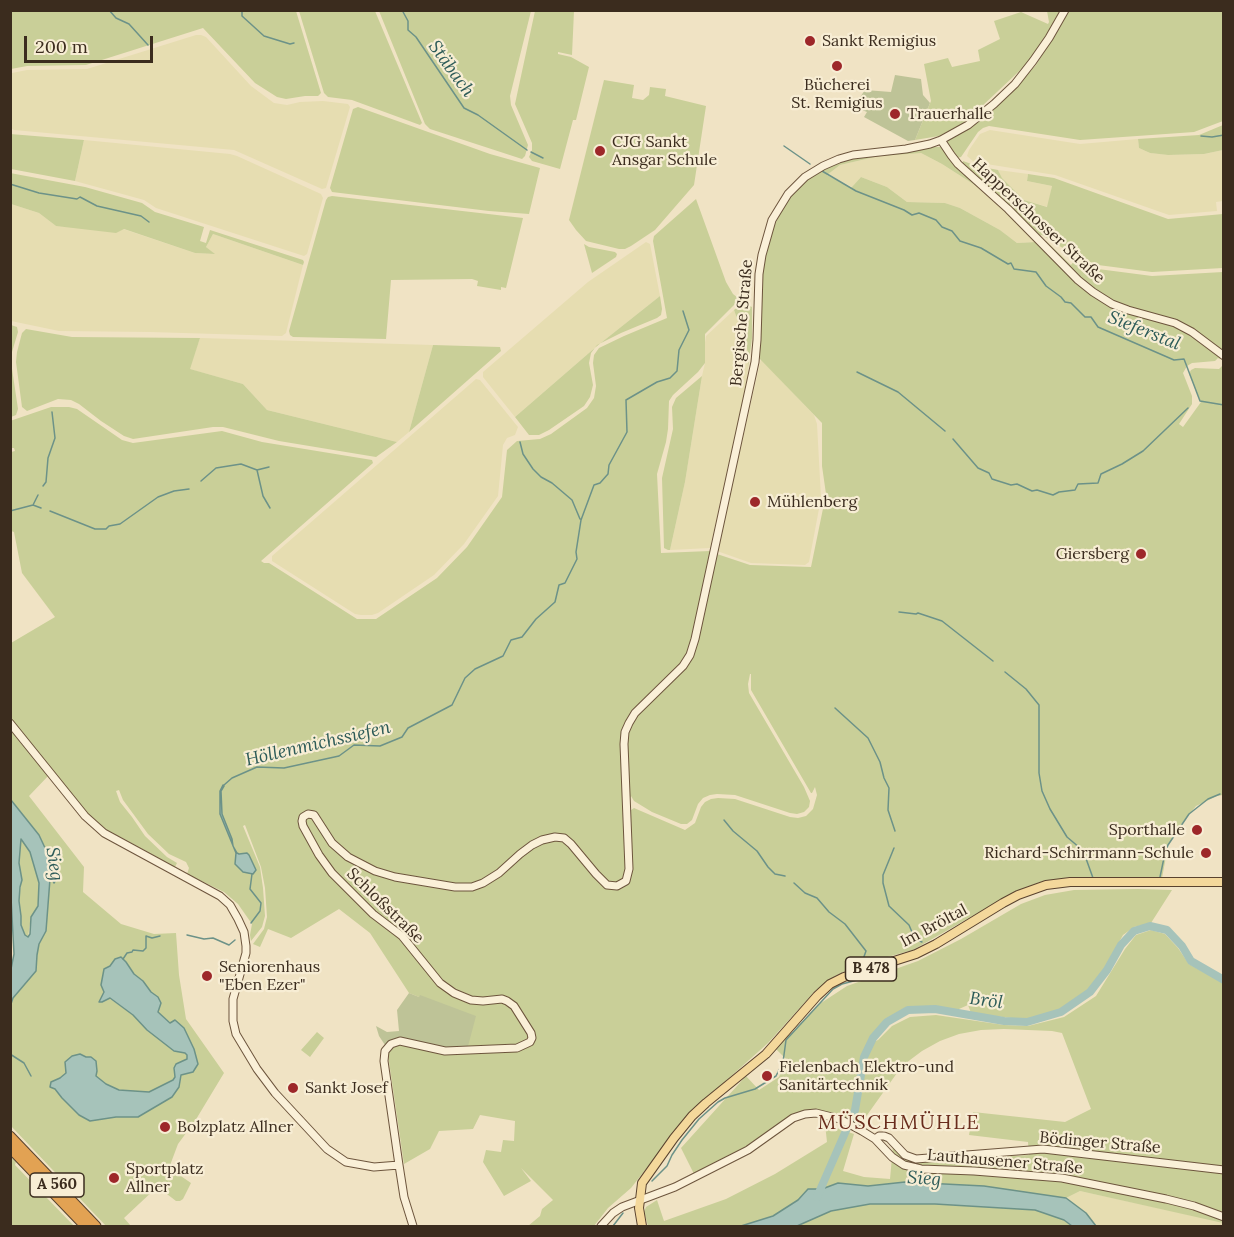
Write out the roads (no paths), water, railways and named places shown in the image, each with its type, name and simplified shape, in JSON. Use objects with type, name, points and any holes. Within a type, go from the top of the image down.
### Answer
[{"type":"highway","name":"A 560","points":[[10,1136],[15,1149],[85,1227]]},
{"type":"highway","name":"A 560","points":[[15,1149],[96,1227]]},
{"type":"main road","name":"Bergische Straße","points":[[713,554],[755,362],[762,255],[772,220],[779,206],[805,177],[839,159],[906,149],[941,140],[968,124],[994,104],[1034,61],[1065,10]]},
{"type":"main road","name":"Happerschosser Straße","points":[[941,140],[958,164],[1093,292],[1128,310],[1175,323],[1192,332],[1224,356]]},
{"type":"main road","name":"Schloßstraße","points":[[413,1227],[404,1197],[384,1061],[384,1054],[388,1046],[403,1041],[448,1051],[514,1048],[529,1043],[532,1038],[531,1033],[514,1006],[507,1001],[466,999],[437,980],[402,936],[373,914],[332,873],[303,826],[303,817],[307,814],[314,815],[332,843],[348,857],[395,878],[460,888],[472,887],[499,873],[532,845],[555,837],[564,838],[572,844],[607,885],[617,886],[624,882],[629,872],[625,732],[635,713],[674,675],[690,655],[713,554]]},
{"type":"main road","points":[[10,723],[85,816],[105,833],[220,896],[230,906],[244,932],[246,946],[233,999],[233,1021],[236,1034],[275,1093],[327,1149],[346,1162],[374,1167],[399,1165]]},
{"type":"main road","name":"Im Bröltal","points":[[642,1227],[639,1200],[642,1183],[692,1116],[766,1054],[830,984],[844,977],[916,954],[1018,895],[1046,885],[1070,882],[1224,882]]},
{"type":"main road","name":"Lauthausener Straße","points":[[639,1200],[675,1187],[748,1150],[793,1118],[805,1114],[822,1113],[840,1119],[875,1139],[892,1157],[904,1165],[921,1169],[1062,1178],[1166,1199],[1224,1217]]},
{"type":"main road","name":"Bödinger Straße","points":[[875,1139],[884,1136],[905,1155],[916,1159],[1043,1149],[1224,1170]]},
{"type":"main road","points":[[601,1227],[618,1209],[639,1200]]},
{"type":"water","points":[[223,785],[222,814],[233,846],[220,814],[220,791]]},
{"type":"water","name":"Sieg","points":[[11,800],[39,835],[56,865],[57,878],[54,883],[50,879],[46,931],[39,944],[36,971],[13,998],[11,1004],[11,969],[14,954],[10,879]],"holes":[[[21,839],[30,852],[39,883],[38,906],[31,917],[28,937],[21,925],[19,901],[22,880],[19,863]]]},
{"type":"water","points":[[233,847],[239,854],[249,855],[256,870],[253,874],[243,872],[235,864],[236,853]]},
{"type":"water","points":[[121,957],[134,974],[158,997],[161,1003],[158,1012],[170,1023],[175,1020],[184,1028],[198,1064],[193,1072],[181,1075],[179,1087],[172,1097],[138,1117],[116,1117],[90,1121],[79,1115],[55,1089],[50,1087],[51,1082],[66,1073],[65,1062],[72,1056],[80,1054],[96,1061],[96,1076],[106,1084],[119,1090],[149,1092],[173,1080],[176,1064],[187,1059],[185,1053],[174,1051],[110,998],[99,1002],[104,992],[101,985],[104,969],[110,966],[115,959]]},
{"type":"water","points":[[905,1182],[984,1186],[1066,1198],[1086,1213],[1096,1226],[1072,1226],[1064,1220],[1035,1210],[935,1204],[870,1204],[831,1211],[797,1226],[741,1226],[773,1216],[798,1200],[808,1189],[822,1189],[838,1183],[868,1186]]},
{"type":"waterway","points":[[109,10],[116,18],[129,24],[148,45]]},
{"type":"waterway","points":[[242,10],[242,16],[264,36],[290,44],[294,43]]},
{"type":"waterway","name":"Stäbach","points":[[402,10],[408,21],[408,30],[416,37],[464,108],[478,115],[527,150]]},
{"type":"waterway","points":[[1201,136],[1224,135]]},
{"type":"waterway","name":"Sieferstal","points":[[784,146],[810,164]]},
{"type":"waterway","name":"Stäbach","points":[[531,152],[543,158]]},
{"type":"waterway","name":"Sieferstal","points":[[822,171],[856,191],[912,215],[919,213],[936,220],[942,227],[952,231],[960,241],[981,248],[1008,264],[1011,263],[1014,269],[1036,272],[1046,286],[1065,302],[1071,303],[1085,317],[1091,317],[1098,327],[1174,360],[1184,359],[1200,401],[1224,405]]},
{"type":"waterway","points":[[10,184],[39,193],[77,199],[80,197],[97,206],[141,216],[149,222]]},
{"type":"waterway","name":"Höllenmichssiefen","points":[[224,785],[232,778],[257,767],[284,768],[339,756],[354,745],[380,746],[402,737],[408,728],[452,705],[465,678],[475,669],[503,656],[511,640],[522,637],[536,619],[555,602],[559,585],[565,583],[577,559],[581,520],[594,485],[600,483],[608,474],[609,465],[627,432],[626,400],[657,382],[670,378],[677,371],[679,350],[689,330],[683,311]]},
{"type":"waterway","points":[[857,372],[898,392],[945,431]]},
{"type":"waterway","points":[[953,439],[978,468],[989,473],[992,479],[1053,495],[1075,490],[1078,484],[1098,483],[1101,474],[1143,451],[1188,408]]},
{"type":"waterway","points":[[43,486],[46,482],[48,458],[55,438],[52,412]]},
{"type":"waterway","points":[[520,442],[523,454],[533,469],[572,500],[580,519]]},
{"type":"waterway","points":[[201,481],[216,468],[241,464],[257,470],[269,467]]},
{"type":"waterway","points":[[257,470],[263,496],[270,508]]},
{"type":"waterway","points":[[50,511],[95,529],[106,529],[109,526],[120,524],[158,497],[174,491],[189,489]]},
{"type":"waterway","points":[[33,505],[38,495]]},
{"type":"waterway","points":[[10,511],[33,505],[41,508]]},
{"type":"waterway","points":[[899,612],[918,613],[942,621],[993,661]]},
{"type":"waterway","points":[[1005,672],[1026,689],[1039,705],[1039,773],[1042,791],[1067,837],[1084,853],[1093,878]]},
{"type":"waterway","points":[[835,708],[868,738],[880,762],[889,788],[888,810],[895,831]]},
{"type":"waterway","points":[[1160,877],[1168,845],[1189,814],[1208,799],[1220,794]]},
{"type":"waterway","points":[[724,820],[733,831],[757,851],[775,874],[785,876]]},
{"type":"waterway","points":[[894,848],[883,875],[889,906],[909,925],[915,939],[922,942]]},
{"type":"waterway","name":"Höllenmichssiefen","points":[[251,923],[260,911],[261,903],[250,889],[252,874]]},
{"type":"waterway","points":[[794,883],[805,893],[817,898],[829,912],[845,924],[866,951],[861,965]]},
{"type":"waterway","name":"Bröl","points":[[817,1197],[855,1110],[864,1057],[873,1038],[887,1022],[908,1010],[935,1009],[1004,1021],[1027,1022],[1061,1012],[1090,992],[1107,970],[1121,945],[1134,931],[1150,926],[1167,930],[1182,946],[1191,961],[1224,980]]},
{"type":"waterway","name":"Höllenmichssiefen","points":[[187,935],[204,939],[213,938],[229,945],[235,940]]},
{"type":"waterway","name":"Höllenmichssiefen","points":[[123,959],[133,950],[143,951],[146,948],[146,936],[152,938],[160,936]]},
{"type":"waterway","points":[[652,1181],[667,1166],[682,1140],[699,1119],[718,1102],[755,1089],[776,1076],[783,1062],[786,1040],[833,989],[842,984],[865,978]]},
{"type":"waterway","name":"Höllenmichssiefen","points":[[10,1054],[24,1063],[31,1076]]},
{"type":"waterway","points":[[613,1226],[623,1213]]},
{"type":"place","name":"Sankt Remigius","points":[[810,41]]},
{"type":"place","name":"Bücherei St. Remigius","points":[[837,66]]},
{"type":"place","name":"Trauerhalle","points":[[895,114]]},
{"type":"place","name":"CJG Sankt Ansgar Schule","points":[[600,151]]},
{"type":"place","name":"Mühlenberg","points":[[755,502]]},
{"type":"place","name":"Giersberg","points":[[1141,554]]},
{"type":"place","name":"Sporthalle","points":[[1197,830]]},
{"type":"place","name":"Richard-Schirrmann-Schule","points":[[1206,853]]},
{"type":"place","name":"Seniorenhaus \"Eben Ezer\"","points":[[207,976]]},
{"type":"place","name":"Fielenbach Elektro-und Sanitärtechnik","points":[[767,1076]]},
{"type":"place","name":"Sankt Josef","points":[[293,1088]]},
{"type":"place","name":"Bolzplatz Allner","points":[[165,1127]]},
{"type":"place","name":"Sportplatz Allner","points":[[114,1178]]},
{"type":"district","name":"MÜSCHMÜHLE","points":[[899,1123]]}]
